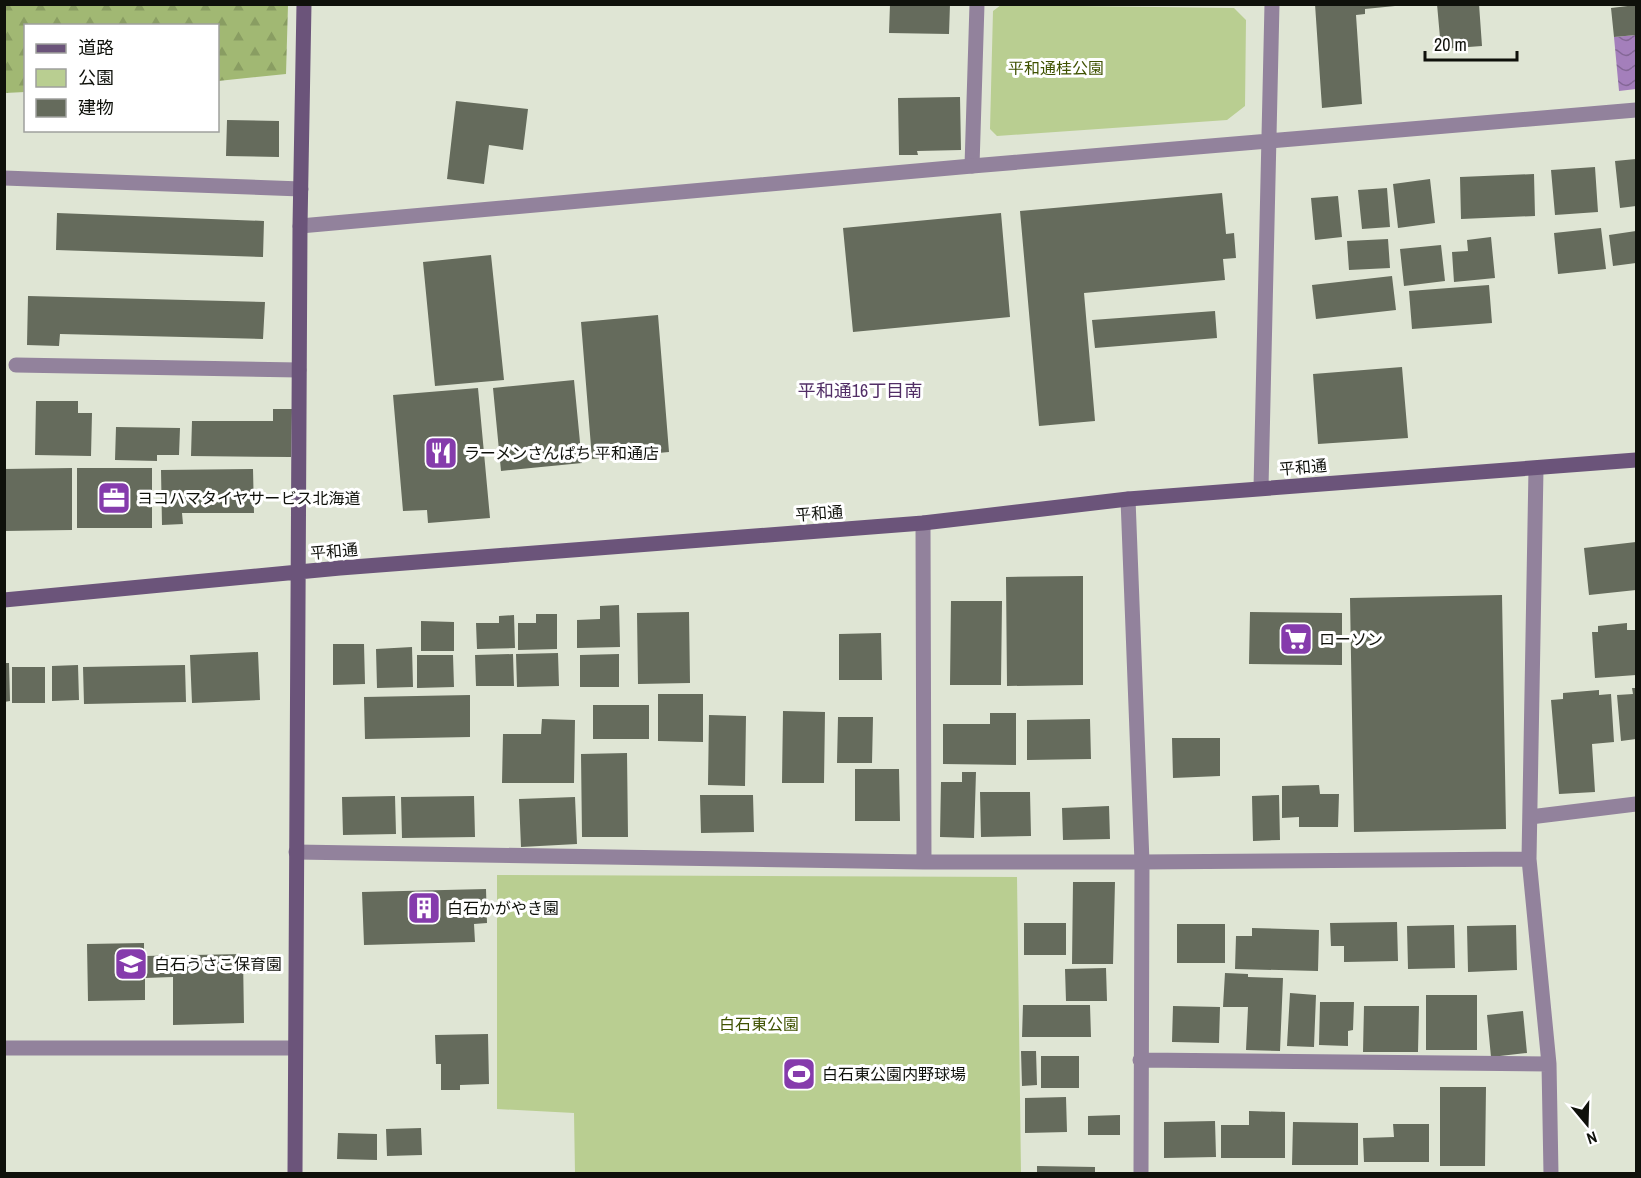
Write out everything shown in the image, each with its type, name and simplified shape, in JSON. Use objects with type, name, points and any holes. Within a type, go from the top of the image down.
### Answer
[{"type":"street","points":[[295,1173],[300,226],[304,4]]},
{"type":"street","points":[[972,166],[977,4]]},
{"type":"street","points":[[1261,489],[1272,4]]},
{"type":"street","points":[[300,226],[1636,110]]},
{"type":"street","points":[[4,178],[301,189]]},
{"type":"street","points":[[16,365],[299,370]]},
{"type":"street","name":"平和通","points":[[4,600],[299,572],[923,523],[1128,499],[1636,460]]},
{"type":"street","points":[[1536,469],[1529,859],[1549,1064],[1551,1173]]},
{"type":"street","points":[[1128,499],[1142,862],[1140,1173]]},
{"type":"street","points":[[923,523],[924,862]]},
{"type":"street","points":[[1530,817],[1636,804]]},
{"type":"street","points":[[296,852],[924,862],[1529,859]]},
{"type":"street","points":[[4,1048],[295,1048]]},
{"type":"street","points":[[1140,1060],[1549,1064]]},
{"type":"green space","points":[[4,5],[288,5],[286,74],[219,81],[219,24],[24,24],[24,92],[5,93]]},
{"type":"green space","name":"平和通桂公園","points":[[1001,5],[1234,8],[1246,20],[1245,106],[1227,120],[997,136],[990,129],[993,11]]},
{"type":"green space","name":"白石東公園","points":[[497,875],[1017,877],[1021,1173],[575,1173],[574,1113],[497,1109]]},
{"type":"water","points":[[1636,35],[1636,89],[1619,91],[1614,37]]},
{"type":"building","points":[[890,4],[950,4],[949,34],[889,33]]},
{"type":"building","points":[[1315,4],[1395,4],[1395,6],[1365,9],[1365,14],[1356,15],[1362,104],[1322,108]]},
{"type":"building","points":[[1437,4],[1479,4],[1482,46],[1441,49]]},
{"type":"building","points":[[1636,5],[1636,35],[1614,37],[1611,8]]},
{"type":"building","points":[[960,97],[961,150],[917,151],[918,155],[899,155],[898,98]]},
{"type":"building","points":[[456,101],[528,109],[523,150],[489,145],[484,184],[447,179]]},
{"type":"building","points":[[227,120],[279,121],[279,157],[226,156]]},
{"type":"building","points":[[1636,159],[1636,206],[1620,208],[1615,161]]},
{"type":"building","points":[[1595,167],[1598,212],[1555,215],[1551,170]]},
{"type":"building","points":[[1534,174],[1535,216],[1461,219],[1460,177]]},
{"type":"building","points":[[1430,179],[1435,223],[1398,228],[1393,184]]},
{"type":"building","points":[[1387,188],[1390,227],[1362,229],[1358,190]]},
{"type":"building","points":[[1222,193],[1226,234],[1234,233],[1236,258],[1223,259],[1225,280],[1084,293],[1095,421],[1039,426],[1020,211]]},
{"type":"building","points":[[1338,196],[1342,237],[1315,240],[1311,198]]},
{"type":"building","points":[[57,213],[264,221],[263,257],[56,250]]},
{"type":"building","points":[[1001,213],[1010,317],[853,332],[843,228]]},
{"type":"building","points":[[1601,228],[1606,269],[1558,274],[1554,233]]},
{"type":"building","points":[[1636,231],[1636,263],[1613,266],[1609,235]]},
{"type":"building","points":[[1491,237],[1495,278],[1454,282],[1452,252],[1468,251],[1467,240]]},
{"type":"building","points":[[1388,239],[1390,268],[1349,270],[1347,241]]},
{"type":"building","points":[[1441,245],[1445,281],[1404,286],[1400,249]]},
{"type":"building","points":[[491,255],[504,380],[435,386],[423,262]]},
{"type":"building","points":[[1392,276],[1396,310],[1316,319],[1312,285]]},
{"type":"building","points":[[1489,285],[1492,323],[1412,329],[1409,291]]},
{"type":"building","points":[[28,296],[265,302],[263,339],[60,334],[59,346],[27,345]]},
{"type":"building","points":[[1215,311],[1217,338],[1095,348],[1092,320]]},
{"type":"building","points":[[658,315],[669,452],[592,459],[581,322]]},
{"type":"building","points":[[1402,367],[1408,438],[1318,444],[1313,374]]},
{"type":"building","points":[[574,380],[582,463],[501,471],[493,388]]},
{"type":"building","name":"ラーメンさんぱち 平和通店","points":[[478,388],[490,518],[428,523],[427,510],[403,511],[393,395]]},
{"type":"building","points":[[36,401],[78,401],[78,413],[92,413],[91,456],[35,455]]},
{"type":"building","points":[[273,409],[292,409],[291,457],[191,456],[192,421],[273,421]]},
{"type":"building","points":[[116,427],[180,428],[179,455],[157,455],[157,461],[115,460]]},
{"type":"building","points":[[72,468],[72,530],[4,531],[4,469]]},
{"type":"building","name":"ヨコハマタイヤサービス北海道","points":[[77,468],[152,468],[152,528],[77,528]]},
{"type":"building","points":[[253,469],[254,513],[182,513],[183,524],[162,525],[161,470]]},
{"type":"building","points":[[1636,542],[1636,590],[1589,595],[1584,548]]},
{"type":"building","points":[[1083,576],[1083,685],[1007,686],[1006,577]]},
{"type":"building","points":[[1502,595],[1506,829],[1354,832],[1350,598]]},
{"type":"building","points":[[951,601],[1002,601],[1001,685],[950,685]]},
{"type":"building","points":[[619,605],[620,647],[577,648],[577,620],[600,619],[600,606]]},
{"type":"building","points":[[689,612],[690,683],[638,684],[637,613]]},
{"type":"building","name":"ローソン","points":[[1250,612],[1342,613],[1342,665],[1249,664]]},
{"type":"building","points":[[536,614],[557,614],[557,649],[518,650],[518,623],[536,623]]},
{"type":"building","points":[[514,615],[515,648],[477,649],[476,623],[499,623],[499,616]]},
{"type":"building","points":[[421,621],[454,622],[454,651],[421,651]]},
{"type":"building","points":[[1627,623],[1627,630],[1636,630],[1636,675],[1595,678],[1592,632],[1598,632],[1598,626]]},
{"type":"building","points":[[881,633],[882,680],[839,680],[839,634]]},
{"type":"building","points":[[333,644],[364,644],[365,684],[333,685]]},
{"type":"building","points":[[412,647],[413,687],[377,688],[376,649]]},
{"type":"building","points":[[258,652],[260,700],[192,703],[190,655]]},
{"type":"building","points":[[558,653],[559,686],[517,687],[516,654]]},
{"type":"building","points":[[513,654],[514,686],[476,686],[475,655]]},
{"type":"building","points":[[619,654],[619,687],[580,687],[580,655]]},
{"type":"building","points":[[417,655],[453,655],[454,687],[417,688]]},
{"type":"building","points":[[4,663],[9,663],[10,701],[4,702]]},
{"type":"building","points":[[78,665],[79,700],[52,701],[52,666]]},
{"type":"building","points":[[185,665],[186,702],[84,704],[83,667]]},
{"type":"building","points":[[12,667],[45,667],[45,703],[12,703]]},
{"type":"building","points":[[1632,688],[1636,688],[1636,739],[1621,741],[1617,695],[1633,694]]},
{"type":"building","points":[[1599,690],[1599,695],[1611,694],[1614,742],[1592,744],[1595,792],[1559,794],[1551,700],[1563,699],[1563,693]]},
{"type":"building","points":[[658,694],[703,694],[703,742],[658,741]]},
{"type":"building","points":[[470,695],[470,737],[365,739],[364,697]]},
{"type":"building","points":[[593,705],[649,705],[649,739],[593,739]]},
{"type":"building","points":[[783,711],[825,712],[824,783],[782,783]]},
{"type":"building","points":[[990,713],[1016,713],[1016,765],[943,764],[943,724],[990,724]]},
{"type":"building","points":[[709,715],[746,716],[745,786],[708,785]]},
{"type":"building","points":[[838,717],[873,717],[872,763],[837,763]]},
{"type":"building","points":[[542,719],[575,720],[574,783],[502,783],[503,734],[541,734]]},
{"type":"building","points":[[1090,719],[1091,759],[1027,760],[1027,720]]},
{"type":"building","points":[[1172,738],[1220,738],[1220,776],[1173,778]]},
{"type":"building","points":[[627,753],[628,837],[582,837],[581,754]]},
{"type":"building","points":[[855,769],[899,769],[900,821],[855,821]]},
{"type":"building","points":[[962,772],[976,772],[974,838],[940,837],[941,782],[962,782]]},
{"type":"building","points":[[1319,785],[1320,794],[1339,794],[1338,827],[1299,827],[1299,817],[1282,818],[1282,786]]},
{"type":"building","points":[[980,792],[1030,792],[1031,836],[981,837]]},
{"type":"building","points":[[700,795],[753,795],[754,832],[701,833]]},
{"type":"building","points":[[1279,795],[1280,840],[1253,841],[1252,796]]},
{"type":"building","points":[[395,796],[396,834],[343,835],[342,797]]},
{"type":"building","points":[[474,796],[475,837],[402,838],[401,797]]},
{"type":"building","points":[[575,797],[577,844],[521,847],[519,799]]},
{"type":"building","points":[[1109,806],[1110,839],[1063,840],[1062,808]]},
{"type":"building","points":[[1073,882],[1115,882],[1113,964],[1072,964]]},
{"type":"building","name":"白石かがやき園","points":[[486,889],[487,923],[474,924],[475,942],[364,945],[362,892]]},
{"type":"building","points":[[1397,922],[1398,961],[1344,962],[1344,946],[1331,946],[1330,923]]},
{"type":"building","points":[[1024,923],[1066,923],[1066,955],[1024,955]]},
{"type":"building","points":[[1177,924],[1225,924],[1225,963],[1177,963]]},
{"type":"building","points":[[1454,925],[1455,968],[1408,969],[1407,926]]},
{"type":"building","points":[[1516,925],[1517,970],[1468,972],[1467,926]]},
{"type":"building","points":[[1252,928],[1319,930],[1318,971],[1235,969],[1236,936],[1252,936]]},
{"type":"building","points":[[144,943],[144,956],[243,954],[244,1023],[173,1025],[173,977],[145,978],[145,1000],[88,1001],[87,944]]},
{"type":"building","points":[[1106,968],[1107,1001],[1066,1001],[1065,969]]},
{"type":"building","points":[[1225,973],[1248,974],[1248,977],[1283,978],[1280,1051],[1246,1050],[1248,1007],[1223,1007]]},
{"type":"building","points":[[1290,993],[1316,995],[1314,1047],[1287,1046]]},
{"type":"building","points":[[1426,995],[1477,995],[1477,1050],[1426,1050]]},
{"type":"building","points":[[1320,1002],[1354,1002],[1353,1030],[1348,1031],[1348,1046],[1319,1045]]},
{"type":"building","points":[[1023,1005],[1090,1005],[1091,1037],[1022,1037]]},
{"type":"building","points":[[1173,1006],[1220,1007],[1219,1043],[1172,1042]]},
{"type":"building","points":[[1364,1006],[1419,1006],[1418,1052],[1363,1052]]},
{"type":"building","points":[[1523,1011],[1527,1053],[1491,1057],[1487,1015]]},
{"type":"building","points":[[488,1034],[489,1084],[460,1085],[460,1090],[441,1090],[441,1064],[436,1064],[435,1035]]},
{"type":"building","points":[[1021,1051],[1036,1051],[1037,1085],[1022,1086]]},
{"type":"building","points":[[1041,1056],[1079,1056],[1079,1088],[1041,1088]]},
{"type":"building","points":[[1440,1087],[1486,1087],[1485,1166],[1440,1166]]},
{"type":"building","points":[[1066,1097],[1067,1132],[1025,1133],[1025,1098]]},
{"type":"building","points":[[1249,1111],[1285,1112],[1285,1158],[1221,1158],[1221,1125],[1249,1125]]},
{"type":"building","points":[[1120,1115],[1120,1135],[1088,1135],[1088,1116]]},
{"type":"building","points":[[1215,1121],[1216,1157],[1164,1158],[1164,1122]]},
{"type":"building","points":[[1293,1122],[1358,1123],[1358,1165],[1292,1165]]},
{"type":"building","points":[[1393,1124],[1429,1124],[1429,1162],[1364,1162],[1363,1138],[1394,1137]]},
{"type":"building","points":[[421,1128],[422,1155],[387,1156],[386,1129]]},
{"type":"building","points":[[338,1133],[377,1134],[377,1160],[337,1159]]},
{"type":"building","points":[[1037,1166],[1095,1167],[1095,1174],[1037,1174]]},
{"type":"place","name":"ラーメンさんぱち 平和通店","points":[[441,453]]},
{"type":"place","name":"ヨコハマタイヤサービス北海道","points":[[114,498]]},
{"type":"place","name":"ローソン","points":[[1296,639]]},
{"type":"place","name":"白石かがやき園","points":[[424,908]]},
{"type":"place","name":"白石うさこ保育園","points":[[131,964]]},
{"type":"place","name":"白石東公園内野球場","points":[[799,1074]]},
{"type":"district","name":"平和通16丁目南","points":[[860,390]]}]
